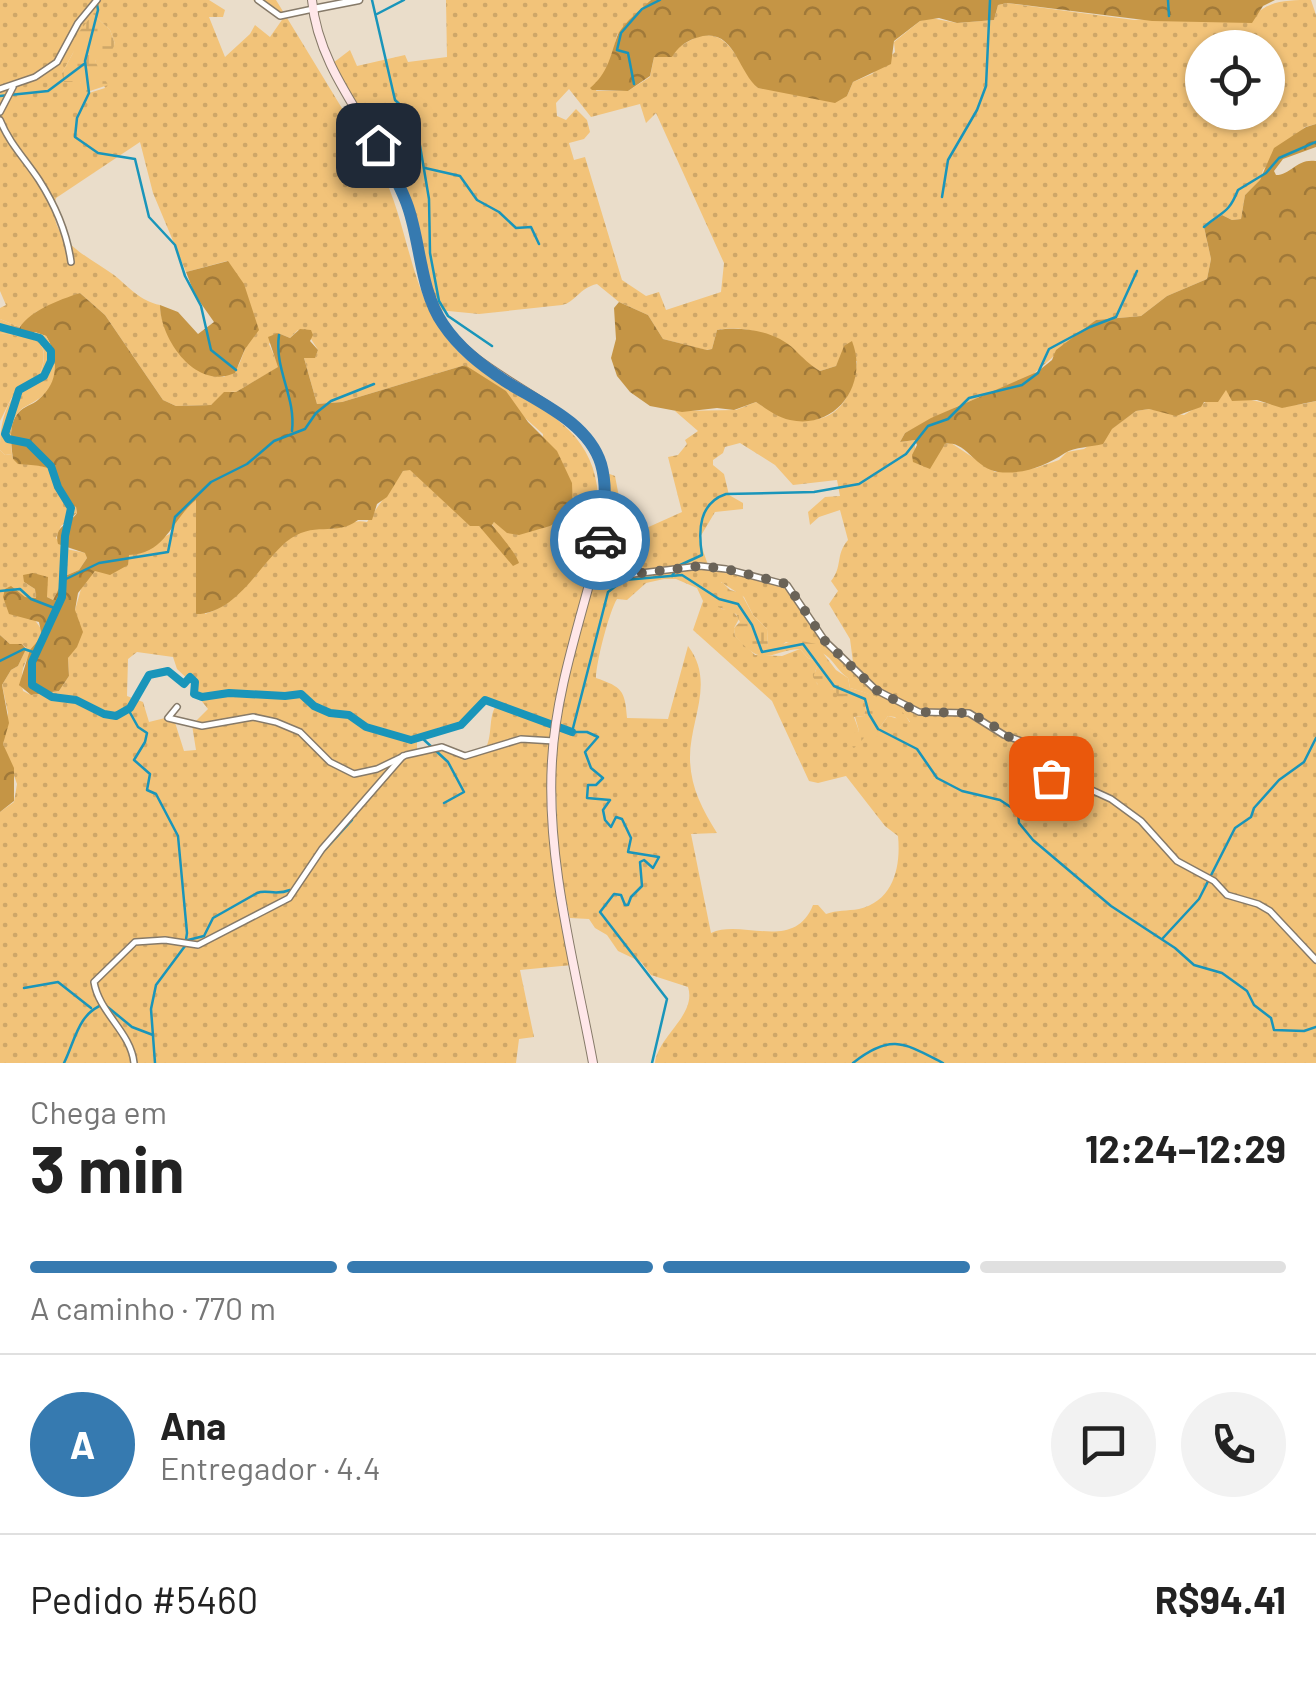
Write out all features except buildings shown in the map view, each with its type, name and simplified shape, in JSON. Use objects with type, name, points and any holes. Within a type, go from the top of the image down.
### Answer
[{"type":"main road","points":[[313,4],[328,58],[408,206],[424,279],[440,321],[463,350],[503,380],[554,409],[590,443],[600,461],[604,510],[554,741],[551,796],[556,856],[593,1063]]},
{"type":"street","points":[[0,89],[14,87],[56,62],[78,23],[97,0]]},
{"type":"street","points":[[258,0],[280,16],[313,4],[359,0]]},
{"type":"street","points":[[0,112],[14,87]]},
{"type":"street","points":[[0,120],[24,164],[42,184],[63,226],[72,262]]},
{"type":"street","points":[[592,579],[700,566],[787,584],[825,641],[876,690],[918,712],[968,713],[1024,742],[1040,774],[1074,782],[1111,799],[1141,821],[1177,861],[1214,881],[1227,895],[1270,911],[1316,960]]},
{"type":"street","points":[[176,707],[168,718],[182,724],[207,726],[253,717],[289,726],[310,738],[330,762],[349,773],[366,773],[403,756],[445,748],[465,756],[525,738],[554,741]]},
{"type":"street","points":[[134,1063],[129,1044],[96,991],[94,982],[99,975],[135,942],[165,940],[198,945],[289,898],[326,844],[403,756]]},
{"type":"green space","points":[[0,0],[209,0],[225,10],[223,17],[209,17],[225,57],[255,25],[270,37],[284,17],[253,0],[276,0],[380,168],[419,284],[440,328],[474,365],[539,407],[577,439],[590,460],[597,486],[596,532],[559,687],[549,758],[550,826],[572,965],[520,970],[534,1037],[519,1039],[516,1063],[0,1063],[0,812],[14,802],[17,784],[3,744],[8,713],[2,685],[18,666],[26,648],[10,644],[0,635],[0,450],[5,455],[12,454],[13,459],[54,470],[62,492],[77,513],[61,526],[56,538],[66,549],[86,553],[87,558],[79,570],[65,576],[53,600],[47,597],[46,587],[24,582],[35,589],[36,598],[24,597],[11,587],[42,630],[22,672],[23,691],[31,695],[59,691],[69,676],[75,610],[83,582],[95,571],[170,534],[180,513],[197,499],[196,554],[205,614],[232,599],[274,552],[299,532],[367,522],[403,471],[410,469],[470,525],[479,526],[505,545],[494,522],[540,529],[543,434],[465,365],[342,402],[317,404],[304,358],[315,357],[318,350],[298,330],[290,338],[278,333],[269,344],[279,367],[211,405],[176,406],[163,400],[105,315],[80,293],[36,312],[19,327],[0,319],[0,308],[6,305],[0,291]],"holes":[[[94,15],[110,30],[115,44],[95,61],[105,88],[89,93],[80,82],[62,73]],[[140,142],[153,193],[186,272],[227,261],[245,349],[239,365],[224,377],[201,368],[180,351],[161,317],[160,305],[135,293],[71,245],[57,225],[56,198]],[[137,652],[173,657],[177,669],[195,686],[196,694],[208,709],[192,725],[196,750],[184,751],[173,716],[149,722],[143,702],[127,696],[128,659]],[[482,699],[497,704],[486,748],[463,755],[448,747],[417,752],[417,739],[440,727],[454,727]]]},
{"type":"green space","points":[[446,0],[651,0],[617,35],[612,57],[596,91],[628,91],[650,77],[654,57],[702,36],[713,36],[731,48],[758,88],[847,96],[853,82],[872,74],[895,52],[894,42],[920,21],[931,18],[957,23],[994,20],[998,5],[1007,3],[1134,20],[1256,14],[1274,3],[1311,0],[1316,15],[1316,124],[1305,127],[1263,170],[1260,181],[1245,195],[1241,219],[1222,215],[1204,227],[1211,259],[1207,279],[1167,296],[1141,316],[1096,320],[1032,375],[956,407],[905,433],[900,442],[915,440],[915,451],[939,452],[951,443],[995,472],[1036,468],[1059,460],[1067,452],[1084,449],[1136,411],[1149,409],[1184,415],[1227,389],[1231,397],[1273,404],[1316,401],[1316,1063],[655,1063],[687,1007],[688,987],[651,975],[641,962],[618,951],[589,919],[570,918],[559,869],[555,766],[565,692],[604,527],[607,473],[615,476],[619,497],[623,496],[627,510],[609,520],[615,530],[633,534],[682,512],[668,457],[678,455],[687,444],[685,440],[698,431],[675,411],[736,410],[756,402],[792,418],[823,418],[846,399],[857,361],[839,360],[836,366],[820,371],[773,339],[749,330],[717,330],[712,349],[706,350],[663,339],[648,315],[619,302],[597,284],[562,305],[479,314],[438,310],[396,170],[333,63],[350,50],[357,66],[405,55],[408,62],[447,57]],"holes":[[[569,89],[591,117],[640,104],[646,123],[656,113],[724,263],[721,292],[666,310],[659,292],[646,296],[622,280],[585,157],[574,160],[569,143],[584,139],[590,132],[587,120],[576,109],[566,120],[557,116],[556,103]],[[740,443],[775,465],[793,485],[837,480],[840,496],[825,497],[808,512],[810,525],[819,517],[840,510],[848,540],[831,581],[838,591],[829,604],[850,639],[853,662],[848,664],[808,619],[789,582],[760,580],[728,566],[709,568],[699,539],[715,512],[743,509],[743,503],[729,495],[724,474],[713,465],[713,460],[725,447]],[[676,579],[697,588],[703,601],[693,630],[772,701],[809,781],[818,783],[846,776],[885,826],[898,836],[893,881],[871,905],[826,914],[813,905],[793,928],[781,931],[724,929],[711,933],[691,834],[717,833],[698,798],[691,770],[691,745],[701,688],[696,660],[688,646],[668,719],[627,718],[620,691],[596,678],[617,599],[627,600],[646,583]],[[721,582],[744,597],[753,615],[767,629],[768,648],[786,642],[818,651],[848,678],[850,688],[892,705],[910,722],[888,716],[866,738],[853,735],[859,731],[854,717],[864,716],[867,700],[817,684],[815,672],[819,662],[800,649],[782,656],[755,655],[735,636],[739,619],[732,610],[721,609]]]},
{"type":"green space","points":[[651,0],[1275,0],[1263,6],[1252,23],[1152,21],[1007,3],[998,5],[994,20],[920,21],[894,41],[891,64],[853,82],[847,96],[835,103],[758,88],[727,43],[709,35],[685,43],[672,57],[654,57],[650,76],[628,91],[592,90],[608,64],[619,32]]},
{"type":"green space","points":[[93,14],[110,30],[115,44],[111,52],[95,61],[108,85],[84,93],[80,82],[64,82],[62,73],[73,53],[76,36]]},
{"type":"green space","points":[[1316,124],[1316,147],[1283,159],[1274,171],[1281,174],[1304,162],[1316,161],[1316,401],[1282,408],[1257,400],[1232,401],[1226,390],[1218,402],[1204,402],[1201,407],[1176,416],[1149,409],[1136,411],[1112,429],[1103,444],[1073,449],[1025,471],[990,470],[952,444],[945,444],[930,469],[913,462],[917,445],[915,440],[900,442],[905,433],[1037,372],[1052,360],[1056,350],[1096,320],[1141,316],[1167,296],[1207,279],[1211,259],[1204,227],[1222,215],[1241,219],[1245,195],[1260,180],[1274,148]]},
{"type":"green space","points":[[228,261],[244,284],[259,330],[235,373],[220,377],[206,375],[182,358],[166,332],[160,305],[178,312],[198,334],[214,322],[195,295],[186,272]]},
{"type":"green space","points":[[80,293],[105,315],[163,400],[176,406],[211,405],[224,392],[236,392],[278,367],[268,337],[278,333],[290,338],[300,329],[311,330],[310,341],[318,350],[315,358],[304,358],[317,404],[342,402],[465,365],[506,391],[528,422],[557,451],[572,483],[573,512],[550,526],[519,535],[507,533],[494,522],[492,525],[518,559],[519,563],[513,566],[479,526],[470,526],[410,470],[403,471],[387,497],[377,504],[372,520],[296,535],[235,597],[210,612],[196,614],[196,500],[152,549],[129,555],[128,565],[110,575],[95,571],[78,593],[75,610],[83,632],[68,658],[69,676],[59,691],[31,695],[19,685],[30,650],[42,636],[39,622],[9,614],[3,597],[5,589],[11,586],[25,597],[36,598],[35,589],[24,582],[23,575],[33,573],[48,577],[47,597],[53,600],[65,576],[79,570],[87,558],[85,553],[58,544],[60,529],[77,513],[76,507],[65,502],[55,475],[47,468],[18,464],[13,459],[11,435],[15,418],[44,393],[54,370],[53,352],[46,336],[17,332],[36,312]]},
{"type":"green space","points":[[619,302],[648,315],[663,339],[707,350],[712,349],[717,330],[758,331],[778,338],[820,371],[836,366],[844,346],[852,341],[856,373],[852,388],[834,411],[807,421],[780,417],[756,402],[734,410],[682,412],[650,406],[630,392],[617,376],[611,358],[616,339],[614,308]]},
{"type":"green space","points":[[0,319],[19,327],[18,332],[46,336],[55,366],[48,389],[14,418],[12,454],[5,455],[0,450],[5,413],[25,382],[37,383],[44,357],[40,344],[33,340],[0,333]]},
{"type":"green space","points":[[0,333],[33,340],[40,344],[44,357],[37,383],[25,382],[0,421]]},
{"type":"green space","points":[[722,582],[741,593],[753,615],[767,629],[768,648],[797,640],[816,644],[836,670],[848,678],[850,688],[894,706],[910,724],[888,716],[872,741],[864,738],[854,748],[847,744],[847,735],[859,731],[855,717],[864,716],[867,700],[857,698],[841,705],[834,689],[820,688],[813,677],[819,662],[800,649],[766,656],[753,653],[735,636],[734,628],[740,622],[736,614],[718,607],[718,586]]},
{"type":"green space","points":[[0,635],[10,644],[22,644],[26,649],[2,685],[9,723],[3,744],[14,768],[14,801],[0,812]]},
{"type":"waterway","points":[[372,0],[395,100],[411,115],[418,134],[439,301],[448,316],[492,346]]},
{"type":"waterway","points":[[377,14],[404,0]]},
{"type":"waterway","points":[[634,84],[628,53],[617,50],[621,33],[642,9],[660,0]]},
{"type":"waterway","points":[[942,197],[948,160],[986,86],[990,0]]},
{"type":"waterway","points":[[1168,0],[1169,16]]},
{"type":"waterway","points":[[97,4],[85,61],[89,93],[77,118],[75,137],[98,153],[135,159],[149,217],[175,245],[201,306],[211,350],[236,370]]},
{"type":"waterway","points":[[0,96],[48,91],[84,64]]},
{"type":"waterway","points":[[1204,227],[1228,208],[1238,190],[1266,173],[1279,158],[1316,142]]},
{"type":"waterway","points":[[425,168],[460,176],[477,200],[499,212],[516,228],[531,227],[539,244]]},
{"type":"waterway","points":[[672,576],[678,566],[702,555],[702,518],[717,498],[726,494],[814,492],[859,484],[906,454],[928,426],[948,419],[969,398],[1022,385],[1038,373],[1049,349],[1116,317],[1137,271]]},
{"type":"waterway","points":[[0,327],[40,338],[51,351],[44,376],[19,390],[5,434],[8,439],[28,443],[51,466],[71,508],[65,536],[62,597],[32,662],[32,685],[52,697],[76,700],[116,716],[130,708],[149,675],[168,671],[184,684],[190,677],[195,682],[194,694],[202,697],[229,693],[301,694],[330,713],[349,715],[366,727],[411,740],[461,725],[485,700],[572,732]]},
{"type":"waterway","points":[[279,335],[279,360],[291,406],[292,431]]},
{"type":"waterway","points":[[64,580],[99,563],[168,552],[175,517],[211,482],[247,464],[274,441],[305,429],[331,401],[374,384]]},
{"type":"waterway","points":[[652,1063],[667,999],[600,912],[614,894],[621,895],[628,905],[642,886],[640,862],[644,860],[653,868],[659,857],[628,852],[631,838],[622,819],[616,817],[611,827],[605,820],[603,810],[610,800],[587,798],[588,785],[596,785],[603,778],[591,768],[585,752],[598,737],[572,732],[608,592],[624,580],[682,575],[719,599],[738,604],[752,625],[762,652],[803,644],[834,686],[865,699],[878,729],[917,749],[937,778],[962,791],[1000,800],[1018,812],[1019,823],[1033,840],[1111,906],[1194,965],[1222,973],[1247,991],[1254,1005],[1271,1018],[1274,1030],[1304,1031],[1316,1027]]},
{"type":"waterway","points":[[0,591],[20,589],[31,599],[57,609]]},
{"type":"waterway","points":[[0,661],[24,649],[36,653]]},
{"type":"waterway","points":[[128,709],[138,727],[147,733],[134,760],[150,774],[147,790],[156,794],[178,836],[187,933],[185,946],[156,985],[151,1009],[155,1063]]},
{"type":"waterway","points":[[422,738],[448,762],[464,792],[444,803]]},
{"type":"waterway","points":[[1163,938],[1199,899],[1235,828],[1251,817],[1254,808],[1279,780],[1304,762],[1316,738]]},
{"type":"waterway","points":[[321,854],[352,820]]},
{"type":"waterway","points":[[188,940],[204,936],[213,918],[257,893],[290,890]]},
{"type":"waterway","points":[[24,988],[58,982],[91,1008]]},
{"type":"waterway","points":[[64,1063],[83,1021],[104,1004],[132,1027],[153,1035]]},
{"type":"waterway","points":[[853,1063],[878,1048],[898,1044],[943,1063]]},
{"type":"way so far","points":[[600,540],[592,579],[700,566],[787,584],[825,641],[876,690],[918,712],[955,711],[989,722],[1004,735],[1024,742],[1036,770],[1051,778]]},
{"type":"route","points":[[378,145],[408,206],[424,279],[440,321],[463,350],[503,380],[554,409],[590,443],[604,480],[600,540]]}]
